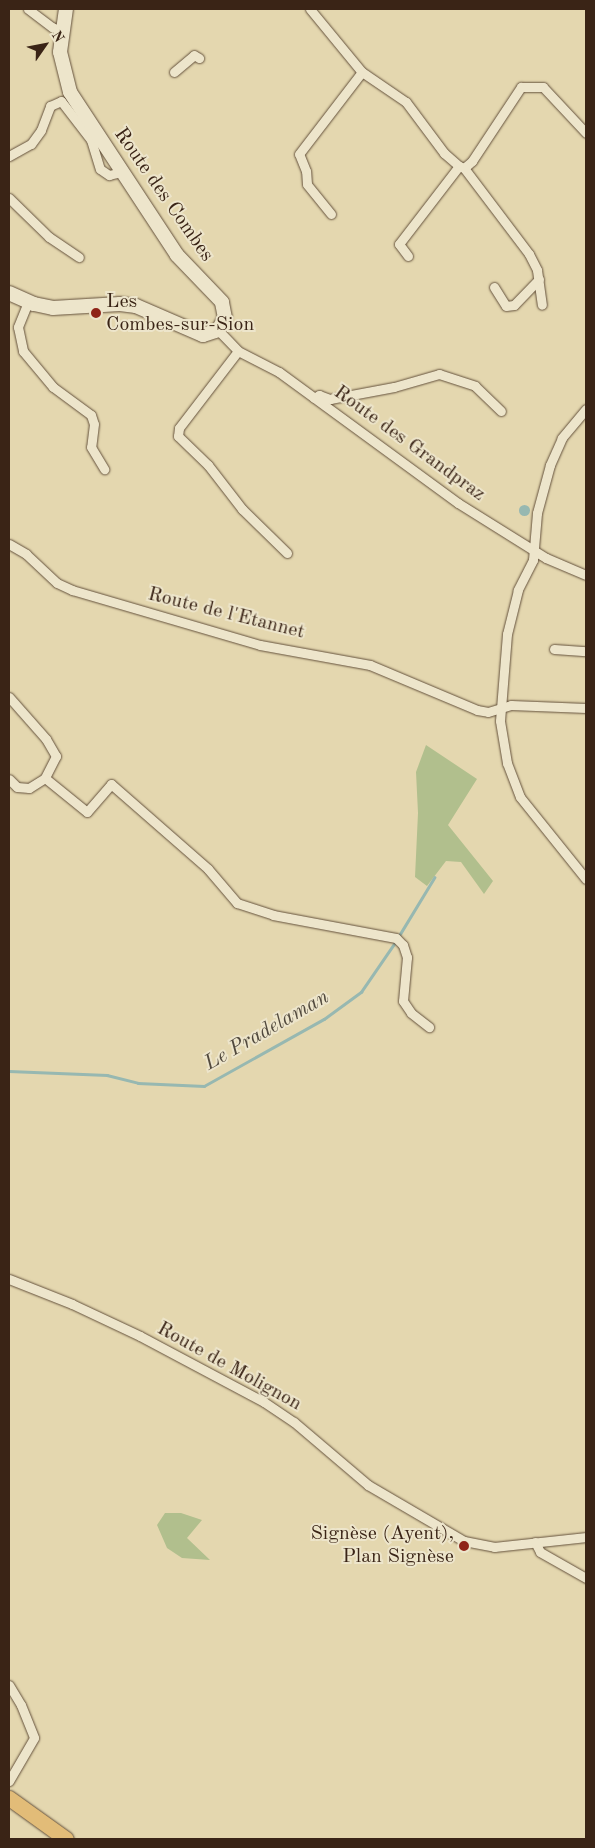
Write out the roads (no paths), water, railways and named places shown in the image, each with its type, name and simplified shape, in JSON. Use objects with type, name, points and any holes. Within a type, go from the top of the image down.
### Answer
[{"type":"main road","points":[[9,1798],[66,1839]]},
{"type":"street","points":[[28,9],[61,31]]},
{"type":"street","name":"Route des Combes","points":[[66,9],[61,31],[61,61],[70,92],[121,172],[184,264],[222,302],[225,318],[218,330]]},
{"type":"street","points":[[310,9],[362,72],[406,102],[444,153],[461,167],[521,240],[539,279],[542,305]]},
{"type":"street","points":[[174,72],[194,55],[199,58]]},
{"type":"street","points":[[331,214],[306,184],[306,171],[299,154],[362,72]]},
{"type":"street","points":[[408,256],[399,244],[461,167],[496,128],[521,87],[543,87],[586,133]]},
{"type":"street","points":[[9,156],[31,144],[41,130],[50,106],[61,101],[91,140],[100,169],[109,175],[121,172]]},
{"type":"street","points":[[9,198],[49,238],[79,258]]},
{"type":"street","points":[[494,287],[506,306],[514,305],[539,279]]},
{"type":"street","points":[[9,293],[28,302],[55,308],[127,305],[153,312],[197,334],[218,330]]},
{"type":"street","points":[[28,302],[18,327],[23,350],[53,387],[91,415],[94,424],[91,447],[104,469]]},
{"type":"street","name":"Route des Grandpraz","points":[[218,330],[238,351],[279,372],[404,466],[533,551],[586,575]]},
{"type":"street","points":[[238,351],[179,428],[178,436],[208,465],[242,509],[287,553]]},
{"type":"street","points":[[314,398],[319,395],[330,399],[394,388],[439,374],[475,386],[501,411]]},
{"type":"street","points":[[586,409],[562,438],[550,465],[537,513],[533,551],[528,573],[518,590],[507,634],[502,707],[503,747],[520,797],[586,879]]},
{"type":"street","name":"Route de l'Etannet","points":[[9,544],[26,554],[57,584],[72,590],[260,645],[370,665],[477,710],[488,712],[502,707],[586,708]]},
{"type":"street","points":[[554,649],[586,651]]},
{"type":"street","points":[[9,697],[46,739],[56,756],[45,778],[29,788],[17,786],[9,779]]},
{"type":"street","points":[[45,778],[87,812],[111,784],[208,869],[237,903],[273,915],[396,938],[403,945],[407,957],[403,1001],[411,1013],[429,1027]]},
{"type":"street","name":"Route de Molignon","points":[[9,1279],[140,1336],[264,1402],[294,1422],[368,1485],[456,1538],[479,1546],[494,1547],[586,1537]]},
{"type":"street","points":[[536,1542],[540,1552],[586,1578]]},
{"type":"street","points":[[9,1685],[21,1705],[34,1738],[9,1780]]},
{"type":"water","points":[[524,504],[530,510],[524,516],[518,510]]},
{"type":"waterway","name":"Le Pradelaman","points":[[400,934],[434,878]]},
{"type":"waterway","name":"Le Pradelaman","points":[[9,1071],[107,1075],[138,1083],[204,1086],[324,1019],[361,992],[394,944]]},
{"type":"place","name":"Les Combes-sur-Sion","points":[[96,313]]},
{"type":"place","name":"Signèse (Ayent), Plan Signèse","points":[[464,1546]]}]
